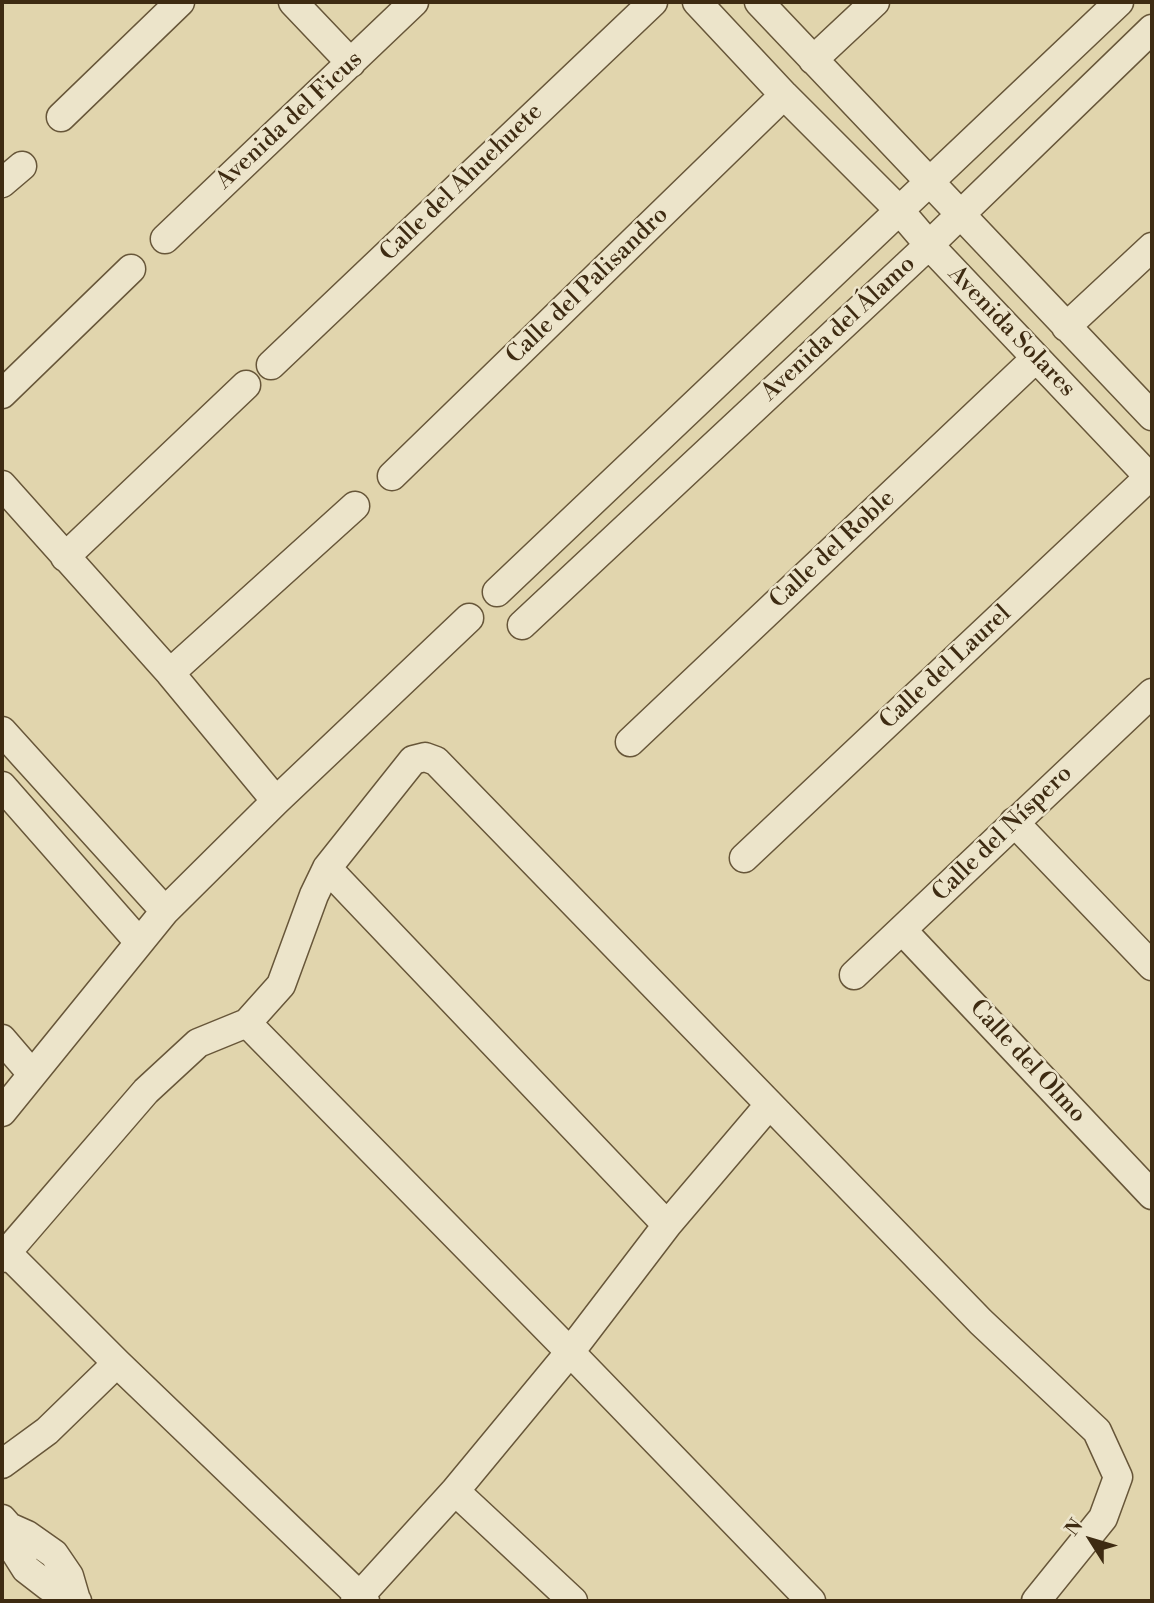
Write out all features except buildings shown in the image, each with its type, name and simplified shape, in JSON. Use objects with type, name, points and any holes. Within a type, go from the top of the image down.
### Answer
[{"type":"street","points":[[61,117],[180,2]]},
{"type":"street","points":[[293,2],[351,63]]},
{"type":"street","name":"Avenida del Ficus","points":[[165,239],[414,2]]},
{"type":"street","name":"Calle del Ahuehuete","points":[[271,365],[653,2]]},
{"type":"street","name":"Avenida Solares","points":[[697,2],[784,95],[900,211],[1151,479]]},
{"type":"street","name":"Avenida Solares","points":[[759,2],[1152,416]]},
{"type":"street","points":[[813,60],[875,2]]},
{"type":"street","name":"Avenida del Álamo","points":[[497,592],[1119,2]]},
{"type":"street","name":"Avenida del Álamo","points":[[522,625],[929,245],[1152,29]]},
{"type":"street","name":"Calle del Palisandro","points":[[392,476],[784,95]]},
{"type":"street","points":[[1066,327],[1152,247]]},
{"type":"street","points":[[2,394],[131,269]]},
{"type":"street","name":"Calle del Roble","points":[[630,742],[1036,358]]},
{"type":"street","points":[[65,557],[246,385]]},
{"type":"street","name":"Calle del Laurel","points":[[744,858],[1151,479]]},
{"type":"street","points":[[2,485],[170,673],[276,801]]},
{"type":"street","points":[[170,673],[355,506]]},
{"type":"street","points":[[2,1112],[165,911],[468,618]]},
{"type":"street","name":"Calle del Níspero","points":[[853,975],[1014,822],[1147,709]]},
{"type":"street","points":[[2,731],[165,911]]},
{"type":"street","points":[[769,1105],[667,1225],[570,1352],[455,1491],[360,1599],[4,1256],[146,1091],[198,1043],[247,1023],[281,985],[314,895],[327,868],[413,760],[425,757],[436,761],[981,1322],[1097,1432],[1118,1477],[1103,1518],[1036,1601]]},
{"type":"street","points":[[2,786],[139,942]]},
{"type":"street","points":[[1014,822],[1152,966]]},
{"type":"street","points":[[327,868],[667,1225]]},
{"type":"street","name":"Calle del Olmo","points":[[902,930],[1152,1195]]},
{"type":"street","points":[[247,1023],[811,1601]]},
{"type":"street","points":[[2,1039],[32,1074]]},
{"type":"street","points":[[2,1464],[47,1431],[117,1363]]},
{"type":"street","points":[[455,1491],[573,1601]]},
{"type":"street","points":[[6,1523],[54,1554],[69,1576],[76,1601]]}]
